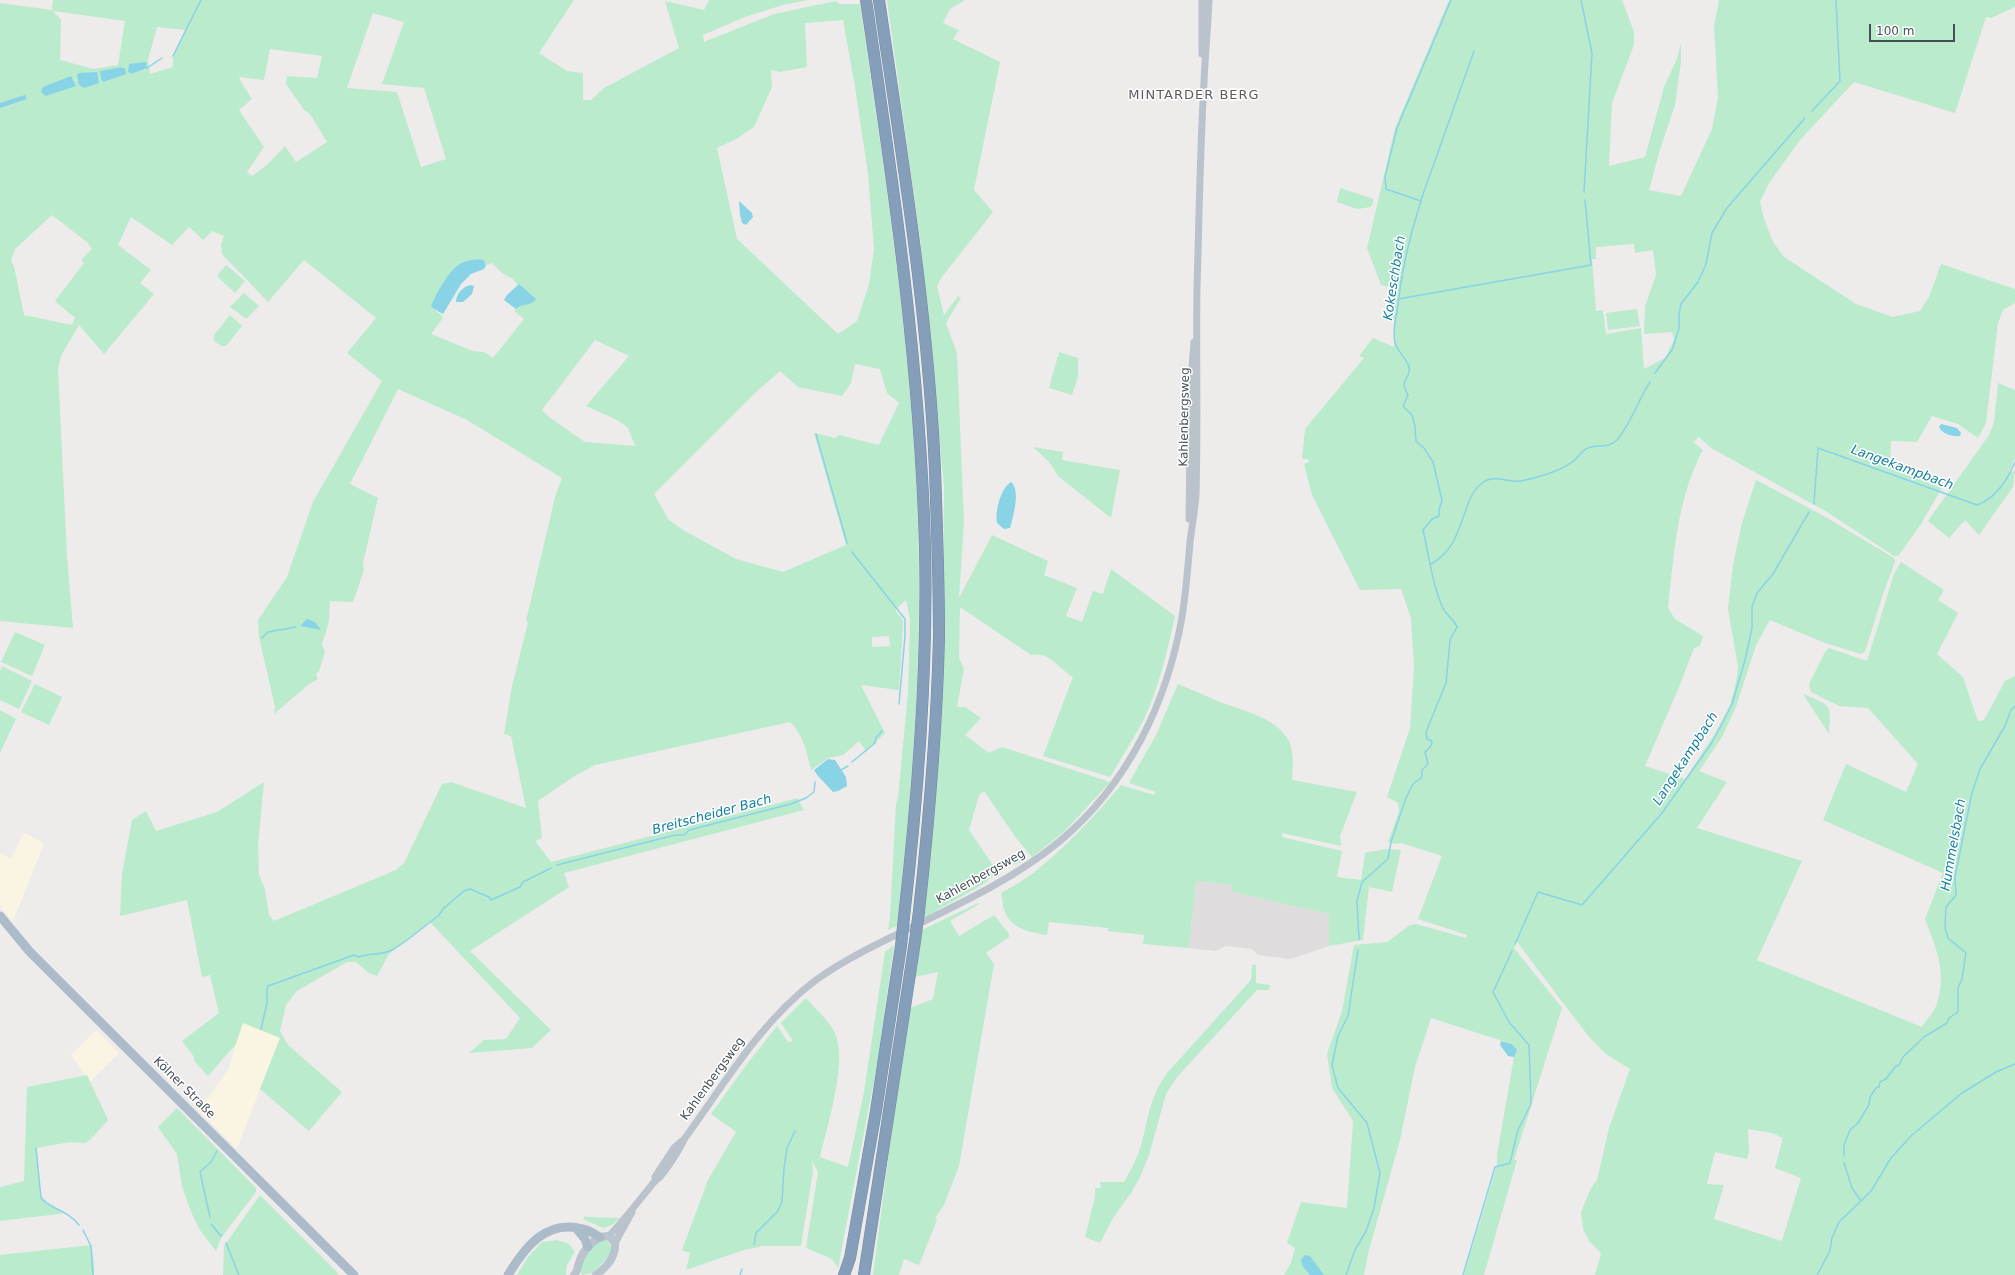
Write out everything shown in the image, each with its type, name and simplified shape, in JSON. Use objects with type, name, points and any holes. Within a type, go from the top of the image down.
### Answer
[{"type":"highway","points":[[847,1273],[876,1111],[901,946],[917,795],[922,712],[925,549],[922,473],[913,353],[904,268],[866,0]]},
{"type":"highway","points":[[864,1275],[919,911],[931,789],[939,635],[934,469],[926,352],[916,265],[879,0]]},
{"type":"main road","name":"Kölner Straße","points":[[0,916],[35,957],[354,1275]]},
{"type":"main road","points":[[508,1275],[524,1250],[534,1240],[548,1231],[558,1228],[582,1228],[600,1237],[609,1236],[615,1243]]},
{"type":"main road","points":[[576,1228],[585,1239],[588,1247]]},
{"type":"main road","points":[[577,1274],[579,1261],[588,1247],[600,1237]]},
{"type":"main road","name":"Kahlenbergsweg","points":[[596,1275],[609,1262],[615,1249],[615,1243]]},
{"type":"street","name":"Kahlenbergsweg","points":[[1202,0],[1201,34],[1204,82]]},
{"type":"street","name":"Kahlenbergsweg","points":[[609,1236],[633,1210],[652,1184],[656,1174],[674,1148],[685,1138],[750,1048],[782,1010],[800,993],[860,952],[1021,871],[1062,839],[1091,811],[1132,757],[1147,730],[1162,696],[1172,665],[1182,619],[1196,497],[1198,383],[1197,292],[1204,82],[1209,0]]},
{"type":"street","name":"Kahlenbergsweg","points":[[615,1243],[633,1210]]},
{"type":"shaded area","points":[[24,833],[44,843],[13,922],[0,906],[0,853],[11,858]]},
{"type":"shaded area","points":[[1196,881],[1233,885],[1232,892],[1329,914],[1329,946],[1290,959],[1258,955],[1252,949],[1226,946],[1216,951],[1189,948]]},
{"type":"shaded area","points":[[245,1008],[280,1038],[237,1149],[199,1111],[229,1068]]},
{"type":"shaded area","points":[[96,1030],[119,1053],[90,1082],[71,1055]]},
{"type":"green space","points":[[53,0],[574,0],[539,53],[567,71],[583,73],[583,100],[591,100],[604,88],[679,48],[665,1],[704,10],[709,0],[808,0],[783,5],[745,17],[703,35],[704,42],[774,14],[836,1],[839,4],[860,4],[900,297],[914,444],[918,518],[919,634],[913,759],[897,926],[888,930],[896,804],[898,798],[908,692],[910,619],[906,600],[895,610],[903,620],[899,690],[861,685],[885,733],[866,751],[859,741],[843,755],[828,758],[811,770],[801,738],[790,722],[595,765],[573,777],[538,801],[542,838],[535,841],[551,862],[798,798],[804,810],[564,873],[569,887],[470,951],[551,1030],[532,1048],[469,1053],[484,1040],[506,1039],[520,1018],[430,922],[389,954],[377,976],[369,973],[356,962],[347,962],[297,991],[286,1005],[280,1031],[288,1045],[342,1092],[309,1131],[260,1089],[280,1038],[243,1023],[236,1044],[208,1076],[194,1061],[194,1057],[182,1041],[219,1013],[210,975],[202,977],[187,900],[120,916],[122,874],[132,820],[146,811],[156,831],[217,812],[264,782],[258,845],[259,875],[265,889],[269,915],[274,921],[396,870],[404,863],[442,784],[451,782],[526,808],[511,736],[504,734],[512,686],[528,622],[526,621],[555,497],[562,478],[467,420],[398,389],[350,484],[378,498],[363,563],[364,570],[353,602],[330,601],[329,621],[322,645],[325,652],[319,671],[316,674],[318,679],[308,685],[274,714],[275,707],[259,637],[258,620],[287,577],[313,502],[382,381],[347,353],[376,318],[304,260],[268,302],[222,254],[221,244],[224,236],[212,231],[203,240],[189,227],[172,245],[131,217],[118,245],[151,270],[140,283],[154,294],[104,354],[79,325],[61,356],[58,369],[67,556],[73,628],[0,621],[0,3],[52,10]],"holes":[[[53,11],[125,21],[118,65],[94,69],[60,60],[61,20]],[[373,13],[404,22],[382,84],[424,88],[446,159],[421,167],[397,92],[347,88]],[[843,20],[868,174],[874,249],[869,284],[857,321],[838,334],[737,239],[717,148],[736,139],[754,127],[772,87],[771,70],[780,72],[807,67],[805,23]],[[157,27],[185,30],[173,56],[173,67],[150,74],[148,60]],[[270,49],[322,56],[317,78],[287,76],[286,84],[304,110],[310,114],[327,142],[296,162],[285,146],[267,165],[252,176],[247,172],[264,147],[239,110],[252,99],[239,77],[264,80]],[[52,215],[88,243],[92,249],[81,260],[84,263],[55,301],[75,318],[72,325],[24,315],[14,266],[11,261],[15,249]],[[479,259],[484,260],[486,265],[492,263],[502,273],[513,279],[531,303],[521,304],[514,311],[524,319],[493,358],[484,352],[473,351],[431,334],[443,318],[431,307],[433,301],[456,266]],[[595,340],[629,356],[586,406],[617,420],[628,428],[635,446],[585,442],[549,417],[542,410]],[[855,364],[880,369],[887,393],[899,403],[879,445],[839,435],[835,438],[814,433],[846,545],[783,572],[736,559],[683,530],[668,519],[654,494],[754,394],[780,371],[798,387],[842,396],[851,383]],[[889,636],[890,646],[872,647],[872,637]]]},
{"type":"green space","points":[[887,0],[965,0],[950,9],[943,23],[959,30],[953,39],[1000,62],[974,190],[993,212],[942,277],[937,286],[944,315],[958,296],[961,298],[946,323],[957,353],[964,522],[959,598],[992,535],[1048,561],[1044,575],[1077,588],[1066,616],[1082,622],[1093,591],[1103,594],[1111,569],[1175,616],[1154,696],[1143,721],[1110,777],[1043,756],[1073,677],[1049,658],[1038,654],[1031,655],[960,607],[959,658],[964,669],[957,707],[965,707],[981,718],[965,735],[989,753],[1002,747],[1110,782],[1065,831],[1032,857],[1016,838],[984,791],[979,795],[969,830],[995,868],[1023,856],[1027,860],[1003,868],[982,885],[923,918],[943,669],[944,487],[921,246]]},
{"type":"green space","points":[[1449,0],[1622,0],[1634,32],[1634,45],[1612,103],[1609,166],[1645,157],[1664,87],[1677,59],[1681,43],[1681,62],[1675,105],[1661,146],[1649,190],[1681,196],[1712,129],[1718,97],[1714,26],[1719,0],[2015,0],[2015,7],[1991,18],[1986,17],[1955,113],[1854,82],[1800,140],[1769,183],[1760,202],[1764,219],[1773,242],[1784,257],[1856,304],[1893,317],[1920,311],[1929,297],[1941,264],[2015,289],[2015,303],[2003,310],[1998,323],[1986,423],[1978,438],[1958,424],[1932,416],[1917,442],[1891,441],[1890,468],[1942,488],[1921,524],[1899,555],[1894,556],[1827,512],[1711,448],[1699,437],[1693,442],[1703,450],[1687,487],[1682,507],[1675,547],[1668,608],[1675,619],[1703,636],[1700,646],[1694,648],[1645,766],[1685,779],[1714,735],[1730,705],[1738,667],[1728,609],[1733,565],[1742,523],[1756,480],[1824,516],[1894,558],[1895,562],[1883,594],[1865,652],[1861,654],[1825,643],[1770,620],[1756,645],[1736,707],[1722,737],[1699,771],[1727,782],[1697,828],[1802,861],[1757,960],[1922,1027],[1935,1009],[1941,983],[1939,961],[1925,919],[1943,873],[1823,820],[1846,764],[1906,792],[1918,764],[1868,708],[1839,706],[1811,692],[1809,684],[1825,652],[1829,648],[1867,661],[1894,574],[1901,562],[1944,590],[1938,600],[1958,613],[1937,654],[1963,677],[1978,721],[1984,720],[2005,681],[2015,676],[2015,1275],[1595,1275],[1601,1253],[1589,1241],[1583,1229],[1581,1212],[1591,1188],[1597,1180],[1609,1128],[1630,1069],[1606,1054],[1589,1037],[1517,942],[1514,948],[1562,1008],[1514,1160],[1517,1160],[1484,1275],[1464,1275],[1497,1165],[1497,1155],[1514,1057],[1517,1050],[1512,1044],[1431,1018],[1415,1067],[1400,1140],[1369,1250],[1364,1275],[1284,1275],[1291,1263],[1295,1248],[1287,1243],[1301,1202],[1347,1208],[1353,1121],[1332,1088],[1327,1054],[1342,1011],[1354,945],[1387,942],[1410,925],[1416,924],[1466,938],[1467,935],[1418,919],[1442,856],[1401,843],[1395,844],[1388,842],[1399,811],[1398,803],[1387,797],[1410,728],[1414,667],[1411,618],[1401,589],[1360,590],[1312,495],[1304,464],[1309,462],[1308,459],[1302,459],[1305,429],[1364,358],[1359,356],[1373,338],[1394,347],[1394,320],[1391,314],[1397,289],[1381,285],[1367,248],[1395,128]],"holes":[[[1634,244],[1635,253],[1653,250],[1656,275],[1645,306],[1644,334],[1672,332],[1674,340],[1665,358],[1644,369],[1641,328],[1606,334],[1603,310],[1596,311],[1592,259],[1596,259],[1596,247]],[[1748,1129],[1772,1133],[1783,1138],[1775,1168],[1801,1178],[1782,1241],[1714,1219],[1724,1185],[1707,1184],[1715,1152],[1747,1159],[1749,1151]]]},
{"type":"green space","points":[[1340,188],[1374,199],[1371,207],[1357,209],[1337,202]]},
{"type":"green space","points":[[226,265],[245,281],[235,293],[217,276]]},
{"type":"green space","points":[[244,293],[259,306],[247,318],[230,307]]},
{"type":"green space","points":[[1637,309],[1640,326],[1608,330],[1606,313]]},
{"type":"green space","points":[[230,315],[242,326],[226,346],[221,346],[214,341],[214,335]]},
{"type":"green space","points":[[1059,352],[1078,358],[1078,377],[1072,395],[1049,388]]},
{"type":"green space","points":[[1998,383],[2015,390],[2015,458],[2009,472],[2013,472],[2015,469],[2013,487],[1979,535],[1965,520],[1949,538],[1928,521],[1989,435],[1994,422]]},
{"type":"green space","points":[[1033,447],[1063,452],[1062,460],[1120,470],[1111,518],[1059,477],[1049,462]]},
{"type":"green space","points":[[15,632],[45,645],[32,676],[1,662]]},
{"type":"green space","points":[[2,666],[32,681],[19,709],[0,700],[0,671]]},
{"type":"green space","points":[[35,684],[62,697],[49,725],[21,712]]},
{"type":"green space","points":[[1178,684],[1268,720],[1276,726],[1291,745],[1293,760],[1292,780],[1357,792],[1340,836],[1341,846],[1282,833],[1282,837],[1342,851],[1337,877],[1361,880],[1365,853],[1386,849],[1401,850],[1392,892],[1369,887],[1363,940],[1329,946],[1329,914],[1232,892],[1232,885],[1196,881],[1189,948],[1143,944],[1144,935],[1108,931],[1108,928],[1049,922],[1047,935],[1023,929],[1012,923],[1008,918],[1004,910],[1001,893],[1021,882],[1056,854],[1090,820],[1121,785],[1154,795],[1156,792],[1129,783],[1157,733]]},
{"type":"green space","points":[[1803,694],[1820,701],[1828,707],[1830,716],[1829,734]]},
{"type":"green space","points":[[0,710],[16,719],[0,753]]},
{"type":"green space","points":[[978,903],[979,904],[950,921],[959,936],[994,915],[1009,934],[1009,937],[986,953],[994,964],[959,1166],[944,1205],[935,1218],[937,1220],[919,1265],[904,1259],[899,1275],[873,1275],[910,1008],[933,999],[938,972],[915,977],[922,930]]},
{"type":"green space","points":[[894,945],[877,1065],[838,1268],[832,1259],[806,1248],[818,1172],[812,1161],[813,1171],[801,1246],[763,1246],[741,1251],[686,1270],[690,1253],[682,1250],[708,1180],[736,1132],[711,1114],[747,1064],[777,1026],[788,1042],[793,1041],[781,1023],[806,998],[834,1031],[838,1043],[838,1075],[820,1157],[848,1167],[864,1092],[885,952]]},
{"type":"green space","points":[[1252,965],[1256,965],[1256,983],[1270,985],[1269,990],[1257,990],[1177,1077],[1166,1094],[1149,1155],[1141,1175],[1131,1193],[1113,1218],[1100,1243],[1085,1237],[1095,1197],[1095,1188],[1101,1188],[1100,1182],[1124,1182],[1138,1153],[1153,1098],[1161,1082],[1167,1073],[1251,980]]},
{"type":"green space","points":[[87,1075],[108,1120],[90,1140],[85,1143],[70,1142],[37,1148],[40,1194],[47,1203],[67,1213],[0,1221],[0,1187],[24,1181],[27,1087]]},
{"type":"green space","points":[[177,1108],[256,1188],[256,1192],[221,1238],[216,1251],[200,1230],[192,1214],[182,1187],[177,1154],[158,1127]]},
{"type":"green space","points":[[260,1195],[339,1275],[223,1275],[224,1246]]},
{"type":"green space","points":[[585,1216],[620,1218],[612,1225],[603,1228],[583,1219]]},
{"type":"green space","points":[[557,1240],[569,1244],[575,1252],[567,1265],[566,1275],[517,1275],[528,1257],[542,1242]]},
{"type":"green space","points":[[599,1240],[607,1240],[612,1247],[610,1255],[593,1273],[582,1275],[581,1266],[585,1256]]},
{"type":"green space","points":[[91,1245],[94,1275],[0,1275],[0,1255]]},
{"type":"water","points":[[146,62],[147,68],[131,74],[128,71],[129,64]]},
{"type":"water","points":[[122,67],[125,68],[126,74],[103,82],[100,71]]},
{"type":"water","points":[[97,72],[99,83],[84,88],[79,85],[77,75],[79,73]]},
{"type":"water","points":[[71,76],[76,86],[46,96],[41,92],[43,87]]},
{"type":"water","points":[[25,95],[27,99],[0,108],[0,103]]},
{"type":"water","points":[[739,201],[752,213],[753,217],[746,225],[742,223]]},
{"type":"water","points":[[479,259],[484,260],[486,266],[484,269],[471,274],[461,284],[443,314],[431,307],[442,284],[458,265]]},
{"type":"water","points":[[519,284],[536,299],[532,303],[516,309],[504,300],[507,295]]},
{"type":"water","points":[[471,285],[474,286],[472,294],[463,302],[456,302],[460,291]]},
{"type":"water","points":[[1941,424],[1957,428],[1961,433],[1960,436],[1945,433],[1939,427]]},
{"type":"water","points":[[1011,482],[1015,491],[1015,504],[1010,528],[1004,529],[997,523],[997,513],[1001,495],[1007,485]]},
{"type":"water","points":[[307,619],[315,622],[321,630],[300,626]]},
{"type":"water","points":[[828,759],[835,760],[846,777],[847,786],[838,791],[833,792],[814,770]]},
{"type":"water","points":[[1501,1041],[1512,1044],[1517,1050],[1514,1057],[1508,1056],[1500,1045]]},
{"type":"water","points":[[1305,1255],[1310,1256],[1324,1275],[1310,1275],[1303,1267],[1301,1260]]},
{"type":"waterway","points":[[173,56],[201,0]]},
{"type":"waterway","name":"Kokeschbach","points":[[1359,939],[1357,901],[1362,882],[1388,859],[1391,842],[1406,798],[1413,784],[1422,777],[1422,770],[1428,764],[1425,752],[1431,746],[1432,741],[1427,739],[1426,732],[1446,683],[1450,640],[1457,627],[1443,608],[1431,569],[1423,530],[1432,519],[1439,516],[1442,500],[1433,462],[1424,448],[1416,441],[1415,426],[1412,415],[1403,406],[1408,395],[1404,385],[1409,374],[1409,367],[1396,346],[1394,339],[1403,270],[1409,242],[1421,201],[1386,189],[1385,177],[1397,128],[1451,0]]},
{"type":"waterway","points":[[1581,0],[1592,53],[1584,192]]},
{"type":"waterway","points":[[1812,111],[1840,81],[1836,0]]},
{"type":"waterway","points":[[1421,200],[1474,51]]},
{"type":"waterway","points":[[147,68],[162,58]]},
{"type":"waterway","points":[[1655,373],[1672,350],[1679,329],[1681,304],[1698,282],[1706,264],[1712,233],[1727,208],[1805,118]]},
{"type":"waterway","points":[[1398,299],[1591,265],[1585,200]]},
{"type":"waterway","points":[[1431,564],[1446,553],[1451,546],[1459,530],[1470,498],[1479,486],[1491,479],[1521,481],[1548,474],[1567,465],[1586,449],[1614,443],[1627,426],[1650,382]]},
{"type":"waterway","points":[[816,434],[847,543]]},
{"type":"waterway","name":"Langekampbach","points":[[1814,504],[1818,448],[1977,505],[1990,498],[2000,488],[2015,462]]},
{"type":"waterway","name":"Langekampbach","points":[[1515,944],[1538,892],[1582,905],[1662,813],[1711,744],[1732,704],[1745,660],[1752,628],[1752,607],[1757,593],[1773,574],[1809,512]]},
{"type":"waterway","points":[[852,552],[905,619],[899,704]]},
{"type":"waterway","points":[[262,638],[268,632],[296,627]]},
{"type":"waterway","name":"Hummelsbach","points":[[1844,1156],[1844,1145],[1850,1130],[1858,1123],[1869,1105],[1870,1097],[1876,1088],[1879,1087],[1880,1082],[1886,1079],[1895,1067],[1899,1065],[1903,1057],[1924,1037],[1947,1023],[1949,1018],[1958,1012],[1958,988],[1962,979],[1966,953],[1948,938],[1945,928],[1946,907],[1956,895],[1955,877],[1972,793],[1980,769],[2005,726],[2011,710],[2015,706]]},
{"type":"waterway","points":[[852,762],[875,743],[876,738],[882,731]]},
{"type":"waterway","points":[[841,770],[848,766]]},
{"type":"waterway","name":"Breitscheider Bach","points":[[557,865],[675,835],[684,835],[689,830],[791,804],[806,798],[814,792],[815,782]]},
{"type":"waterway","name":"Breitscheider Bach","points":[[261,1029],[267,1003],[268,986],[354,955],[359,957],[388,952],[404,942],[438,916],[444,908],[464,891],[470,889],[489,897],[491,900],[520,887],[523,882],[551,868]]},
{"type":"waterway","name":"Kokeschbach","points":[[1346,1275],[1355,1250],[1366,1231],[1374,1208],[1380,1173],[1367,1123],[1338,1088],[1332,1065],[1338,1036],[1348,1016],[1358,950]]},
{"type":"waterway","name":"Langekampbach","points":[[1463,1275],[1495,1167],[1510,1163],[1518,1130],[1531,1104],[1529,1045],[1509,1022],[1493,992],[1512,951]]},
{"type":"waterway","points":[[1861,1201],[1871,1191],[1891,1158],[1912,1135],[1962,1093],[1996,1072],[2015,1064]]},
{"type":"waterway","points":[[754,1245],[756,1233],[777,1212],[782,1202],[787,1148],[795,1131]]},
{"type":"waterway","points":[[36,1148],[41,1198],[75,1220],[79,1225]]},
{"type":"waterway","name":"Breitscheider Bach","points":[[210,1217],[200,1172],[211,1162],[217,1151]]},
{"type":"waterway","name":"Hummelsbach","points":[[1817,1275],[1830,1251],[1832,1238],[1839,1222],[1861,1201],[1852,1188],[1844,1163]]},
{"type":"waterway","name":"Breitscheider Bach","points":[[211,1224],[221,1236]]},
{"type":"waterway","points":[[83,1230],[91,1246],[93,1275]]},
{"type":"waterway","name":"Breitscheider Bach","points":[[226,1243],[239,1275]]},
{"type":"waterway","points":[[740,1275],[742,1269]]},
{"type":"district","name":"MINTARDER BERG","points":[[1194,96]]}]
